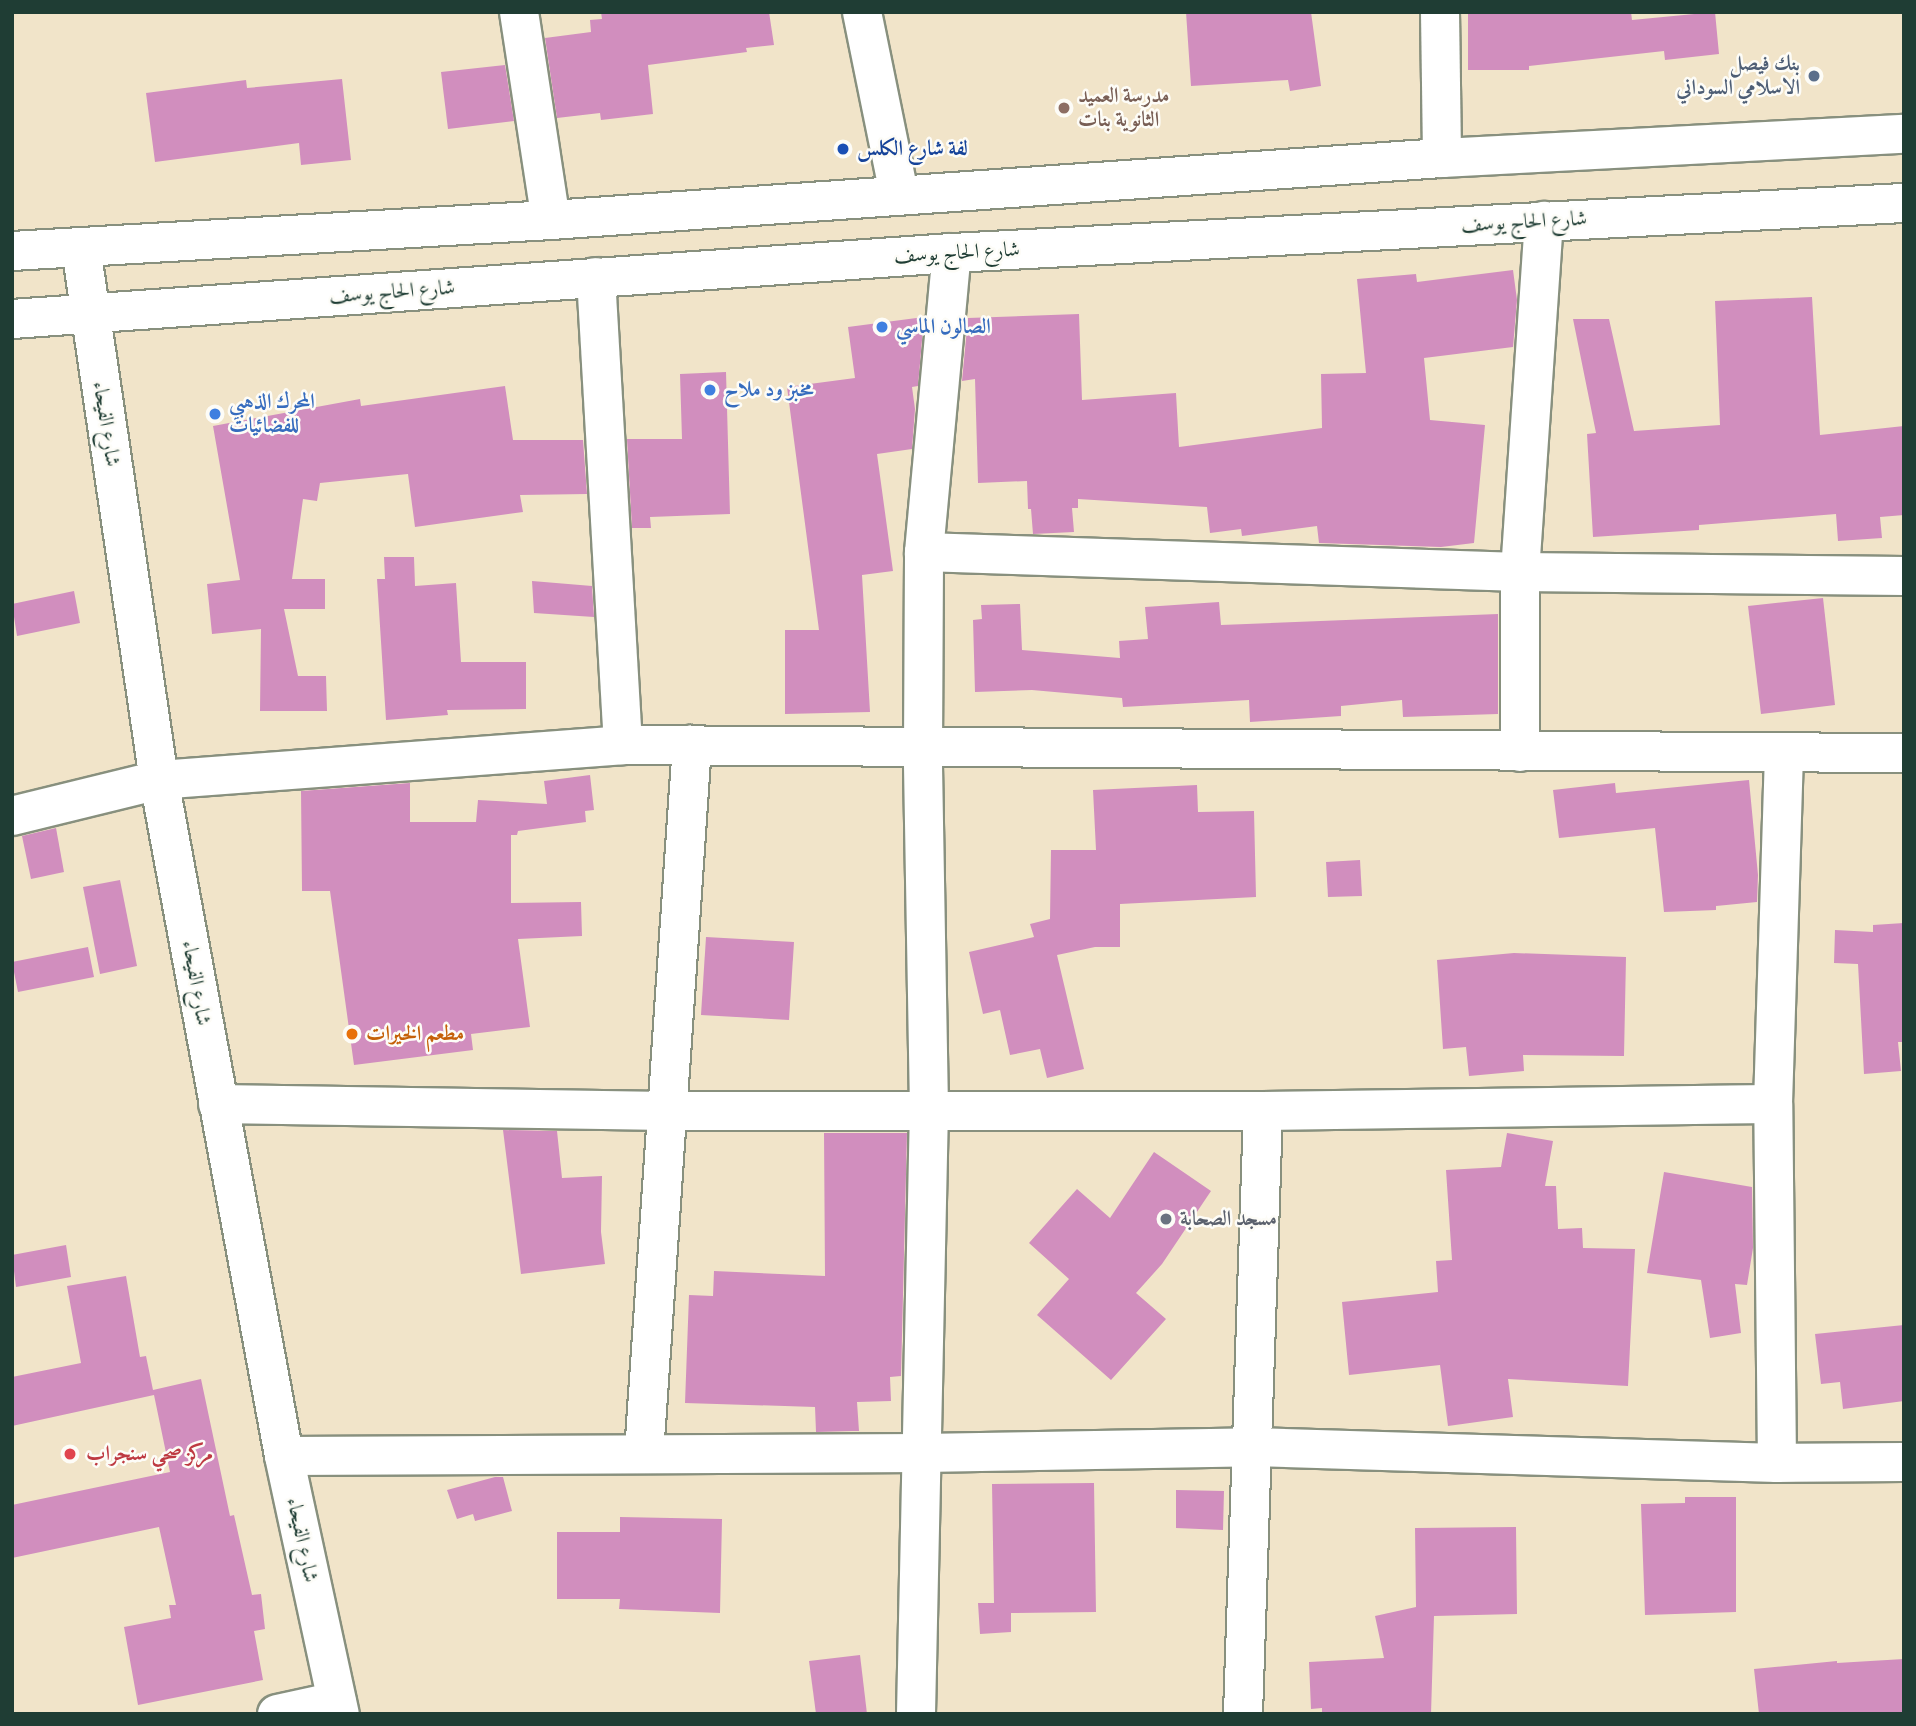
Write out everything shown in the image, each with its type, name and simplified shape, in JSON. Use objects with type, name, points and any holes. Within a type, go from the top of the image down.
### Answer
[{"type":"street","points":[[519,12],[551,220]]},
{"type":"street","points":[[862,12],[899,194]]},
{"type":"street","points":[[1440,12],[1442,158]]},
{"type":"street","points":[[13,247],[81,248],[551,220],[1442,158],[1904,134]]},
{"type":"street","name":"شارع الحاج يوسف","points":[[12,319],[89,311],[952,253],[1904,202]]},
{"type":"street","points":[[1520,752],[1520,572],[1544,221]]},
{"type":"street","name":"شارع الفيحاء","points":[[81,248],[159,780],[284,1456],[338,1707]]},
{"type":"street","points":[[916,1714],[929,1109],[923,750],[924,552],[952,253]]},
{"type":"street","points":[[596,277],[623,745]]},
{"type":"street","points":[[924,552],[1520,572],[1904,576]]},
{"type":"street","points":[[12,816],[159,780],[623,745],[923,750],[1904,753]]},
{"type":"street","points":[[645,1454],[692,745]]},
{"type":"street","points":[[1777,1463],[1773,1104],[1784,753]]},
{"type":"street","points":[[218,1104],[667,1111],[1263,1111],[1773,1104]]},
{"type":"street","points":[[1244,1714],[1263,1111]]},
{"type":"street","points":[[284,1456],[923,1453],[1254,1447],[1777,1463],[1904,1462]]},
{"type":"street","points":[[277,1714],[338,1707]]},
{"type":"building","points":[[601,12],[769,12],[774,45],[746,48],[747,52],[648,65],[653,114],[601,120],[600,113],[557,118],[545,38],[591,32],[590,20],[602,19]]},
{"type":"building","points":[[1186,12],[1311,12],[1321,86],[1290,91],[1288,80],[1191,86]]},
{"type":"building","points":[[1468,12],[1631,12],[1632,20],[1715,12],[1719,54],[1665,60],[1664,51],[1529,66],[1529,70],[1468,70]]},
{"type":"building","points":[[505,65],[514,121],[448,129],[441,72]]},
{"type":"building","points":[[342,79],[351,160],[301,165],[299,143],[155,162],[146,93],[246,80],[247,88]]},
{"type":"building","points":[[1513,270],[1517,300],[1513,347],[1424,358],[1430,420],[1485,425],[1474,543],[1441,547],[1319,543],[1317,526],[1242,536],[1241,529],[1210,533],[1207,507],[1078,499],[1078,508],[1072,508],[1074,532],[1033,534],[1031,509],[1028,509],[1027,481],[978,483],[975,379],[962,381],[968,318],[1079,314],[1082,400],[1176,393],[1179,447],[1322,428],[1321,374],[1366,373],[1357,279],[1416,274],[1417,282]]},
{"type":"building","points":[[1812,297],[1820,435],[1904,426],[1904,515],[1880,517],[1882,538],[1838,541],[1836,514],[1699,525],[1699,530],[1593,537],[1587,434],[1596,433],[1573,319],[1609,319],[1634,431],[1720,425],[1715,301]]},
{"type":"building","points":[[924,317],[918,386],[912,387],[915,409],[912,449],[877,454],[893,571],[862,575],[870,712],[785,714],[785,630],[819,630],[787,387],[855,378],[848,327]]},
{"type":"building","points":[[726,372],[730,514],[650,517],[651,528],[632,528],[627,439],[682,439],[680,374]]},
{"type":"building","points":[[505,386],[513,440],[583,440],[587,494],[520,495],[523,512],[415,527],[408,474],[320,483],[317,501],[303,499],[292,579],[325,579],[325,609],[284,609],[298,676],[326,676],[327,711],[260,711],[261,629],[212,634],[207,584],[240,580],[213,426],[360,399],[361,406]]},
{"type":"building","points":[[384,557],[414,557],[415,586],[456,583],[461,662],[526,662],[526,709],[447,710],[448,715],[386,720],[377,579],[385,579]]},
{"type":"building","points":[[532,581],[592,586],[594,617],[534,613]]},
{"type":"building","points":[[74,591],[80,623],[17,636],[12,604]]},
{"type":"building","points":[[1823,598],[1835,705],[1761,714],[1748,606]]},
{"type":"building","points":[[1219,602],[1221,625],[1498,614],[1498,714],[1403,717],[1402,700],[1341,706],[1341,716],[1250,722],[1249,700],[1123,707],[1122,698],[1032,690],[975,692],[973,620],[982,619],[981,605],[1020,604],[1022,650],[1120,658],[1119,641],[1148,639],[1145,607]]},
{"type":"building","points":[[590,775],[594,810],[585,811],[586,822],[518,831],[517,835],[511,835],[511,903],[581,902],[582,936],[518,939],[530,1027],[471,1034],[473,1050],[354,1065],[330,891],[302,891],[301,791],[410,783],[410,822],[476,822],[478,800],[547,804],[544,781]]},
{"type":"building","points":[[1749,780],[1758,875],[1757,902],[1716,906],[1716,910],[1664,912],[1655,828],[1559,838],[1553,790],[1615,783],[1616,793]]},
{"type":"building","points":[[1197,785],[1198,812],[1254,811],[1256,897],[1120,904],[1120,947],[1095,947],[1057,955],[1084,1069],[1047,1078],[1040,1049],[1010,1055],[1000,1010],[983,1014],[969,952],[1034,937],[1030,924],[1050,919],[1051,850],[1096,850],[1093,790]]},
{"type":"building","points":[[56,828],[64,872],[31,879],[22,836]]},
{"type":"building","points":[[1360,860],[1362,896],[1328,897],[1326,862]]},
{"type":"building","points":[[120,880],[137,966],[100,974],[83,887]]},
{"type":"building","points":[[1904,923],[1904,1042],[1898,1042],[1901,1071],[1864,1074],[1858,964],[1834,963],[1835,930],[1873,932],[1873,925]]},
{"type":"building","points":[[706,937],[794,942],[789,1020],[701,1015]]},
{"type":"building","points":[[88,947],[94,977],[18,992],[12,962]]},
{"type":"building","points":[[1514,953],[1626,957],[1624,1056],[1523,1055],[1524,1071],[1469,1076],[1466,1047],[1443,1049],[1437,960]]},
{"type":"building","points":[[503,1130],[557,1131],[562,1178],[602,1176],[601,1232],[605,1264],[521,1274]]},
{"type":"building","points":[[824,1133],[907,1133],[901,1376],[890,1377],[891,1401],[857,1402],[859,1431],[816,1432],[815,1407],[685,1403],[689,1295],[713,1296],[714,1271],[825,1276]]},
{"type":"building","points":[[1507,1133],[1553,1141],[1545,1186],[1556,1186],[1558,1229],[1582,1228],[1583,1248],[1635,1249],[1628,1386],[1508,1379],[1513,1417],[1448,1426],[1440,1365],[1349,1375],[1342,1302],[1438,1292],[1436,1261],[1452,1260],[1446,1170],[1501,1167]]},
{"type":"building","points":[[1154,1152],[1211,1191],[1162,1264],[1136,1293],[1166,1319],[1111,1380],[1037,1315],[1069,1279],[1029,1243],[1077,1189],[1110,1218]]},
{"type":"building","points":[[1664,1172],[1752,1187],[1753,1248],[1747,1285],[1735,1284],[1741,1333],[1710,1338],[1701,1280],[1647,1273]]},
{"type":"building","points":[[66,1245],[71,1277],[16,1287],[12,1255]]},
{"type":"building","points":[[126,1276],[140,1357],[146,1356],[153,1390],[201,1379],[230,1516],[234,1515],[252,1595],[261,1594],[265,1629],[254,1631],[263,1680],[138,1705],[124,1627],[171,1618],[169,1605],[176,1605],[159,1527],[12,1558],[12,1505],[170,1472],[154,1395],[12,1426],[12,1377],[81,1363],[67,1286]]},
{"type":"building","points":[[1904,1325],[1904,1401],[1843,1409],[1840,1382],[1821,1384],[1815,1334]]},
{"type":"building","points":[[503,1477],[512,1511],[475,1521],[473,1514],[457,1519],[447,1490]]},
{"type":"building","points":[[1094,1483],[1096,1612],[1011,1613],[1011,1632],[980,1634],[978,1603],[994,1603],[992,1484]]},
{"type":"building","points":[[1176,1490],[1224,1491],[1223,1530],[1176,1528]]},
{"type":"building","points":[[1685,1497],[1736,1497],[1736,1612],[1645,1615],[1641,1504],[1685,1503]]},
{"type":"building","points":[[620,1517],[722,1519],[720,1613],[619,1609],[620,1599],[557,1599],[557,1532],[620,1532]]},
{"type":"building","points":[[1516,1527],[1517,1614],[1434,1616],[1431,1714],[1322,1714],[1322,1708],[1311,1709],[1309,1662],[1384,1658],[1375,1616],[1416,1607],[1415,1528]]},
{"type":"building","points":[[860,1655],[867,1714],[816,1714],[809,1661]]},
{"type":"building","points":[[1904,1659],[1904,1714],[1759,1714],[1754,1669],[1837,1661]]},
{"type":"place","name":"بنك فيصل الاسلامي السوداني","points":[[1814,76]]},
{"type":"place","name":"مدرسة العميد الثانوية بنات","points":[[1064,108]]},
{"type":"place","name":"لفة شارع الكلس","points":[[843,149]]},
{"type":"place","name":"الصالون الماسي","points":[[882,327]]},
{"type":"place","name":"مخبز ود ملاح","points":[[710,390]]},
{"type":"place","name":"المحرك الذهبي للفضائيات","points":[[215,414]]},
{"type":"place","name":"مطعم الخيرات","points":[[352,1034]]},
{"type":"place","name":"مسجد الصحابة","points":[[1166,1219]]},
{"type":"place","name":"مركز صحي سنجراب","points":[[70,1454]]}]
